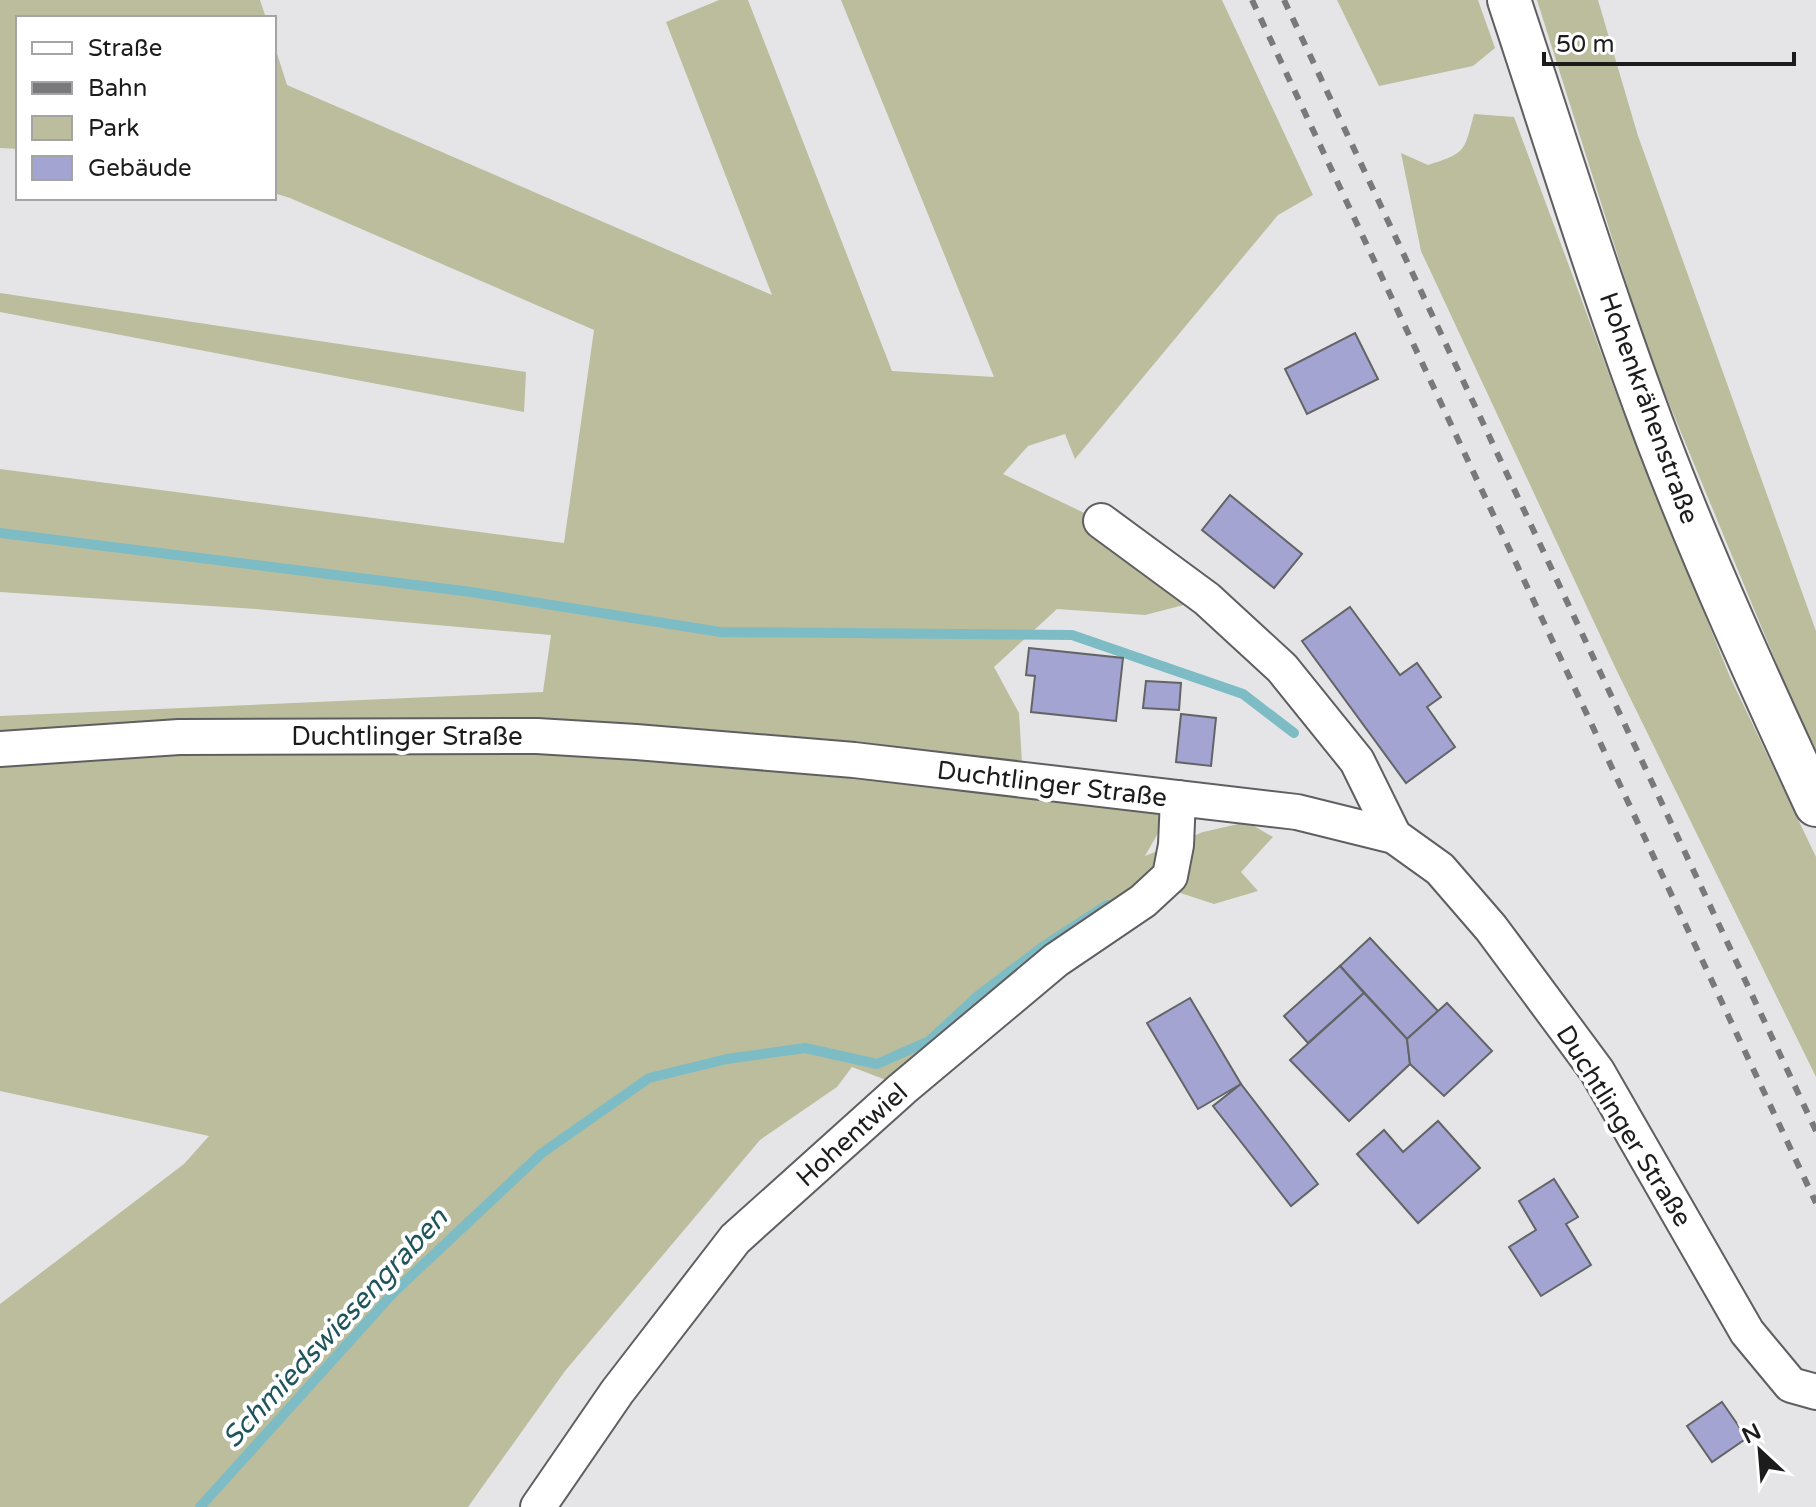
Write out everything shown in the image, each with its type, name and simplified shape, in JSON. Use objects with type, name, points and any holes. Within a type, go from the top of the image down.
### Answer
[{"type":"main road","name":"Hohenkrähenstraße","points":[[1509,0],[1659,443],[1744,649],[1816,805]]},
{"type":"street","points":[[1101,521],[1207,599],[1282,668],[1357,761],[1394,836]]},
{"type":"street","name":"Duchtlinger Straße","points":[[0,749],[179,737],[537,736],[854,760],[1297,812],[1394,836],[1440,869],[1527,977],[1597,1071],[1747,1332],[1791,1385],[1816,1392]]},
{"type":"street","name":"Hohentwiel","points":[[538,1507],[617,1392],[735,1239],[902,1089],[1056,960],[1143,901],[1170,876],[1176,845],[1178,798]]},
{"type":"street","points":[[1475,909],[1494,970],[1501,980],[1538,1022],[1560,1021]]},
{"type":"street","points":[[1527,977],[1548,985],[1578,1006],[1602,1040],[1617,1069],[1617,1107]]},
{"type":"green space","points":[[0,0],[260,0],[265,16],[16,16],[16,149],[0,148]]},
{"type":"green space","points":[[719,0],[748,0],[892,371],[994,377],[841,0],[1222,0],[1313,195],[1278,215],[1075,459],[1065,434],[1028,446],[1003,474],[1101,521],[1207,599],[1145,615],[1057,609],[994,667],[1019,713],[1023,780],[1178,798],[1145,856],[1203,832],[1247,822],[1273,837],[1241,872],[1258,891],[1214,904],[1150,883],[886,1080],[852,1067],[837,1087],[760,1140],[565,1371],[468,1507],[0,1507],[0,1304],[184,1164],[209,1136],[0,1091],[0,716],[543,692],[551,635],[256,609],[0,592],[0,469],[564,543],[594,330],[276,194],[276,50],[287,85],[772,295],[666,22]]},
{"type":"green space","points":[[1337,0],[1478,0],[1495,48],[1473,66],[1379,86]]},
{"type":"green space","points":[[1537,0],[1598,0],[1638,136],[1816,631],[1816,759],[1649,355]]},
{"type":"green space","points":[[1474,114],[1514,117],[1623,412],[1730,677],[1816,857],[1816,1077],[1615,667],[1421,251],[1401,153],[1428,165],[1457,154],[1465,144]]},
{"type":"green space","points":[[0,293],[526,372],[524,412],[0,312]]},
{"type":"building","points":[[1355,333],[1378,379],[1307,414],[1285,369]]},
{"type":"building","points":[[1230,495],[1302,554],[1274,588],[1202,530]]},
{"type":"building","points":[[1350,607],[1400,675],[1417,663],[1441,697],[1427,707],[1455,747],[1406,783],[1302,641]]},
{"type":"building","points":[[1029,648],[1123,658],[1116,721],[1031,712],[1035,676],[1026,675]]},
{"type":"building","points":[[1146,681],[1181,683],[1179,710],[1143,708]]},
{"type":"building","points":[[1181,714],[1216,718],[1211,766],[1176,762]]},
{"type":"building","points":[[1370,938],[1438,1011],[1407,1039],[1340,966]]},
{"type":"building","points":[[1340,966],[1364,993],[1308,1043],[1284,1016]]},
{"type":"building","points":[[1364,993],[1407,1039],[1410,1064],[1349,1121],[1290,1060]]},
{"type":"building","points":[[1190,998],[1241,1084],[1198,1109],[1147,1023]]},
{"type":"building","points":[[1447,1003],[1492,1051],[1444,1096],[1410,1064],[1407,1039]]},
{"type":"building","points":[[1241,1084],[1318,1184],[1291,1206],[1213,1106]]},
{"type":"building","points":[[1438,1121],[1480,1168],[1418,1223],[1357,1154],[1384,1130],[1403,1152]]},
{"type":"building","points":[[1554,1179],[1578,1217],[1566,1224],[1591,1265],[1541,1296],[1509,1247],[1536,1230],[1519,1201]]},
{"type":"building","points":[[1722,1402],[1747,1438],[1712,1462],[1687,1426]]},
{"type":"waterway","points":[[0,533],[471,592],[720,632],[1072,635],[1243,694],[1294,733]]},
{"type":"waterway","name":"Schmiedswiesengraben","points":[[200,1507],[395,1291],[542,1153],[649,1078],[727,1059],[805,1048],[877,1064],[929,1041],[979,995],[1044,946],[1107,905]]},
{"type":"railway","points":[[1252,0],[1816,1203]]},
{"type":"railway","points":[[1284,0],[1816,1131]]}]
